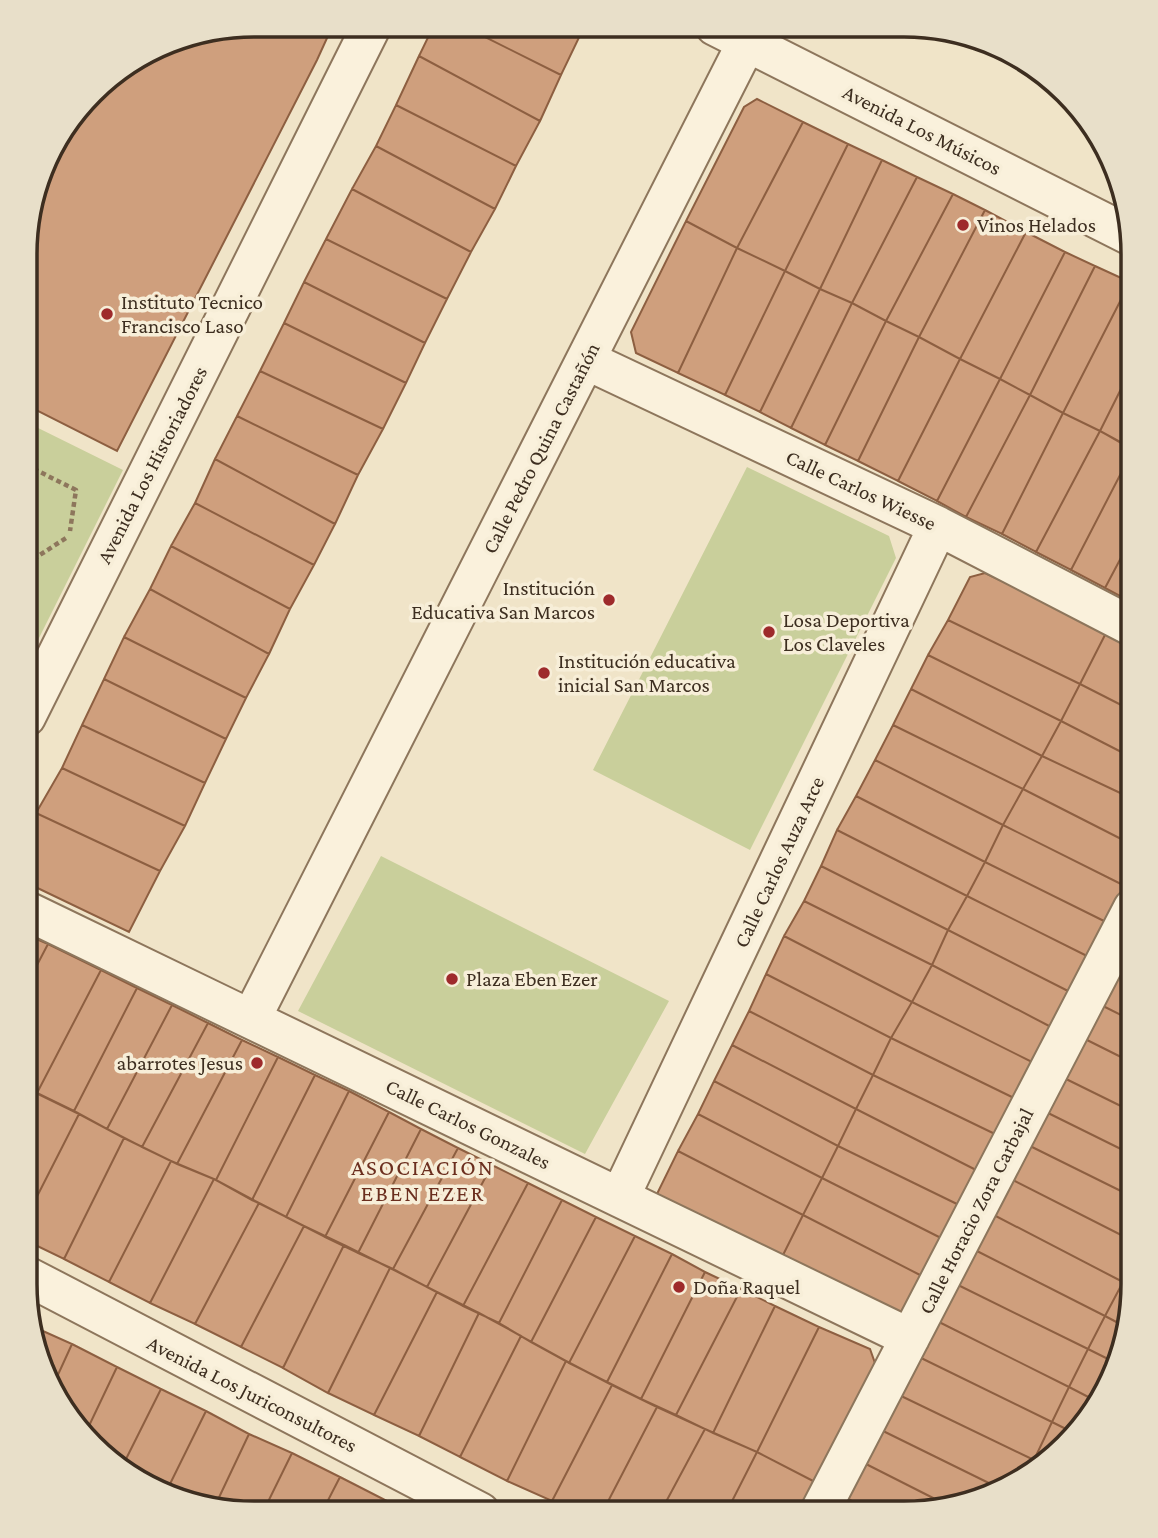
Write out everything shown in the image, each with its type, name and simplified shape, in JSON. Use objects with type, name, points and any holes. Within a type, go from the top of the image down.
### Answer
[{"type":"street","name":"Avenida Los Historiadores","points":[[37,695],[366,37]]},
{"type":"street","name":"Calle Pedro Quina Castañón","points":[[251,1019],[586,360],[736,37]]},
{"type":"street","name":"Avenida Los Músicos","points":[[750,37],[1119,230]]},
{"type":"street","name":"Calle Carlos Wiesse","points":[[586,360],[938,526],[1121,621]]},
{"type":"street","name":"Calle Carlos Auza Arce","points":[[620,1198],[938,526]]},
{"type":"street","name":"Calle Carlos Gonzales","points":[[37,916],[910,1338]]},
{"type":"street","name":"Calle Horacio Zora Carbajal","points":[[825,1501],[1121,931]]},
{"type":"street","name":"Avenida Los Juriconsultores","points":[[37,1282],[459,1501]]},
{"type":"path","points":[[37,470],[76,490],[69,537],[37,557]]},
{"type":"green space","points":[[37,427],[123,470],[37,642]]},
{"type":"green space","points":[[747,467],[889,536],[896,558],[750,850],[593,770]]},
{"type":"green space","points":[[381,856],[669,1001],[585,1154],[298,1011]]},
{"type":"building","name":"Instituto Tecnico Francisco Laso","points":[[239,37],[328,37],[317,60],[117,451],[37,411],[39,225],[48,184],[66,145],[91,111],[111,91],[145,66],[171,53],[198,44]]},
{"type":"building","points":[[428,37],[485,37],[561,75],[540,121],[419,56]]},
{"type":"building","points":[[485,37],[579,37],[561,75]]},
{"type":"building","points":[[419,56],[540,121],[516,166],[396,105]]},
{"type":"building","points":[[757,99],[803,122],[737,248],[686,221],[744,107]]},
{"type":"building","points":[[396,105],[516,166],[495,209],[376,146]]},
{"type":"building","points":[[803,122],[848,144],[785,271],[737,248]]},
{"type":"building","points":[[848,144],[882,160],[820,289],[785,271]]},
{"type":"building","points":[[376,146],[495,209],[471,252],[352,189]]},
{"type":"building","points":[[882,160],[917,177],[852,303],[820,289]]},
{"type":"building","points":[[917,177],[953,194],[886,321],[852,303]]},
{"type":"building","points":[[352,189],[471,252],[447,299],[326,239]]},
{"type":"building","points":[[953,194],[985,210],[919,337],[886,321]]},
{"type":"building","points":[[985,210],[1026,232],[960,359],[919,337]]},
{"type":"building","points":[[686,221],[737,248],[678,373],[636,353],[631,332]]},
{"type":"building","points":[[1026,232],[1065,252],[1000,379],[960,359]]},
{"type":"building","points":[[326,239],[447,299],[425,343],[304,282]]},
{"type":"building","points":[[737,248],[785,271],[725,395],[678,373]]},
{"type":"building","points":[[1065,252],[1095,266],[1030,395],[1000,379]]},
{"type":"building","points":[[1095,266],[1121,278],[1121,300],[1063,413],[1030,395]]},
{"type":"building","points":[[785,271],[820,289],[760,412],[725,395]]},
{"type":"building","points":[[304,282],[425,343],[406,383],[284,323]]},
{"type":"building","points":[[820,289],[852,303],[791,428],[760,412]]},
{"type":"building","points":[[1121,300],[1121,389],[1100,431],[1063,413]]},
{"type":"building","points":[[852,303],[886,321],[825,445],[791,428]]},
{"type":"building","points":[[886,321],[919,337],[858,461],[825,445]]},
{"type":"building","points":[[284,323],[406,383],[383,429],[260,371]]},
{"type":"building","points":[[919,337],[960,359],[898,481],[858,461]]},
{"type":"building","points":[[960,359],[1000,379],[937,501],[898,481]]},
{"type":"building","points":[[260,371],[383,429],[358,475],[237,416]]},
{"type":"building","points":[[1000,379],[1030,395],[966,517],[937,501]]},
{"type":"building","points":[[1121,389],[1121,442],[1100,431]]},
{"type":"building","points":[[1030,395],[1063,413],[1002,534],[966,517]]},
{"type":"building","points":[[1063,413],[1100,431],[1036,552],[1002,534]]},
{"type":"building","points":[[237,416],[358,475],[335,524],[215,459]]},
{"type":"building","points":[[1100,431],[1121,443],[1121,473],[1071,570],[1036,552]]},
{"type":"building","points":[[215,459],[335,524],[314,565],[195,503]]},
{"type":"building","points":[[1121,473],[1121,558],[1105,588],[1071,570]]},
{"type":"building","points":[[195,503],[314,565],[290,609],[171,546]]},
{"type":"building","points":[[171,546],[290,609],[269,654],[150,589]]},
{"type":"building","points":[[1121,558],[1121,597],[1105,588]]},
{"type":"building","points":[[985,573],[1107,631],[1080,684],[948,620],[970,577]]},
{"type":"building","points":[[150,589],[269,654],[246,698],[124,637]]},
{"type":"building","points":[[948,620],[1080,684],[1061,721],[928,655]]},
{"type":"building","points":[[1107,631],[1121,639],[1121,705],[1080,684]]},
{"type":"building","points":[[124,637],[246,698],[226,739],[104,679]]},
{"type":"building","points":[[928,655],[1061,721],[1042,756],[911,689]]},
{"type":"building","points":[[104,679],[226,739],[205,783],[82,725]]},
{"type":"building","points":[[1080,684],[1121,705],[1121,752],[1061,721]]},
{"type":"building","points":[[911,689],[1042,756],[1023,789],[893,725]]},
{"type":"building","points":[[1061,721],[1121,752],[1121,793],[1042,756]]},
{"type":"building","points":[[82,725],[205,783],[185,826],[62,768]]},
{"type":"building","points":[[893,725],[1023,789],[1003,825],[875,760]]},
{"type":"building","points":[[1042,756],[1121,793],[1121,839],[1023,789]]},
{"type":"building","points":[[875,760],[1003,825],[985,862],[856,796]]},
{"type":"building","points":[[62,768],[185,826],[160,871],[37,811]]},
{"type":"building","points":[[1023,789],[1121,839],[1121,884],[1003,825]]},
{"type":"building","points":[[856,796],[985,862],[967,896],[837,830]]},
{"type":"building","points":[[37,813],[160,871],[129,932],[37,888]]},
{"type":"building","points":[[1003,825],[1121,884],[1121,898],[1108,923],[985,862]]},
{"type":"building","points":[[837,830],[967,896],[948,930],[821,866]]},
{"type":"building","points":[[985,862],[1108,923],[1089,957],[967,896]]},
{"type":"building","points":[[821,866],[948,930],[932,965],[804,901]]},
{"type":"building","points":[[967,896],[1089,957],[1072,993],[948,930]]},
{"type":"building","points":[[804,901],[932,965],[912,1002],[784,936]]},
{"type":"building","points":[[948,930],[1072,993],[1053,1028],[932,965]]},
{"type":"building","points":[[784,936],[912,1002],[891,1038],[766,974]]},
{"type":"building","points":[[37,939],[48,944],[37,965]]},
{"type":"building","points":[[48,944],[101,970],[37,1093],[37,965]]},
{"type":"building","points":[[932,965],[1053,1028],[1034,1063],[912,1002]]},
{"type":"building","points":[[101,970],[137,988],[74,1111],[37,1093]]},
{"type":"building","points":[[1120,971],[1121,972],[1121,1015],[1101,1005]]},
{"type":"building","points":[[766,974],[891,1038],[873,1075],[749,1011]]},
{"type":"building","points":[[137,988],[172,1005],[107,1129],[74,1111]]},
{"type":"building","points":[[912,1002],[1034,1063],[1016,1099],[891,1038]]},
{"type":"building","points":[[172,1005],[208,1023],[142,1147],[107,1129]]},
{"type":"building","points":[[1101,1005],[1121,1015],[1121,1057],[1083,1038]]},
{"type":"building","points":[[749,1011],[873,1075],[856,1109],[732,1045]]},
{"type":"building","points":[[208,1023],[242,1040],[177,1164],[142,1147]]},
{"type":"building","points":[[891,1038],[1016,1099],[997,1135],[873,1075]]},
{"type":"building","points":[[1083,1038],[1121,1057],[1121,1106],[1062,1077]]},
{"type":"building","points":[[242,1040],[278,1057],[216,1180],[177,1164]]},
{"type":"building","points":[[732,1045],[856,1109],[838,1146],[714,1081]]},
{"type":"building","points":[[278,1057],[315,1075],[252,1200],[216,1180]]},
{"type":"building","points":[[315,1075],[349,1091],[286,1217],[252,1200]]},
{"type":"building","points":[[873,1075],[997,1135],[978,1171],[856,1109]]},
{"type":"building","points":[[1062,1077],[1121,1106],[1121,1149],[1044,1111]]},
{"type":"building","points":[[714,1081],[838,1146],[822,1178],[698,1114]]},
{"type":"building","points":[[349,1091],[389,1112],[325,1237],[286,1217]]},
{"type":"building","points":[[37,1093],[79,1114],[37,1196]]},
{"type":"building","points":[[856,1109],[978,1171],[959,1205],[838,1146]]},
{"type":"building","points":[[1044,1111],[1121,1149],[1121,1191],[1026,1144]]},
{"type":"building","points":[[389,1112],[421,1129],[358,1253],[325,1237]]},
{"type":"building","points":[[79,1114],[124,1138],[64,1259],[37,1246],[37,1196]]},
{"type":"building","points":[[698,1114],[822,1178],[803,1215],[678,1151]]},
{"type":"building","points":[[421,1129],[458,1148],[393,1269],[358,1253]]},
{"type":"building","points":[[124,1138],[171,1161],[109,1282],[64,1259]]},
{"type":"building","points":[[1026,1144],[1121,1191],[1121,1235],[1009,1178]]},
{"type":"building","points":[[838,1146],[959,1205],[941,1238],[822,1178]]},
{"type":"building","points":[[458,1148],[492,1165],[427,1287],[393,1269]]},
{"type":"building","points":[[678,1151],[803,1215],[780,1261],[654,1200]]},
{"type":"building","points":[[171,1161],[214,1179],[150,1303],[109,1282]]},
{"type":"building","points":[[492,1165],[528,1183],[463,1306],[427,1287]]},
{"type":"building","points":[[822,1178],[941,1238],[922,1276],[803,1215]]},
{"type":"building","points":[[1009,1178],[1121,1235],[1121,1281],[990,1213]]},
{"type":"building","points":[[214,1179],[259,1203],[195,1324],[150,1303]]},
{"type":"building","points":[[528,1183],[562,1200],[499,1323],[463,1306]]},
{"type":"building","points":[[562,1200],[596,1217],[531,1342],[499,1323]]},
{"type":"building","points":[[259,1203],[304,1226],[241,1347],[195,1324]]},
{"type":"building","points":[[990,1213],[1121,1281],[1121,1286],[1105,1316],[973,1249]]},
{"type":"building","points":[[803,1215],[922,1276],[897,1319],[780,1261]]},
{"type":"building","points":[[596,1217],[635,1236],[569,1363],[531,1342]]},
{"type":"building","points":[[304,1226],[344,1245],[283,1368],[241,1347]]},
{"type":"building","points":[[635,1236],[672,1254],[607,1382],[569,1363]]},
{"type":"building","points":[[344,1245],[390,1268],[328,1393],[283,1368]]},
{"type":"building","points":[[973,1249],[1105,1316],[1088,1349],[954,1283]]},
{"type":"building","points":[[672,1254],[705,1272],[641,1399],[607,1382]]},
{"type":"building","points":[[390,1268],[437,1292],[374,1415],[328,1393]]},
{"type":"building","points":[[705,1272],[741,1289],[676,1415],[641,1399]]},
{"type":"building","points":[[954,1283],[1088,1349],[1069,1387],[935,1320]]},
{"type":"building","points":[[1121,1286],[1118,1323],[1105,1316]]},
{"type":"building","points":[[741,1289],[775,1306],[713,1433],[676,1415]]},
{"type":"building","points":[[437,1292],[479,1313],[419,1436],[374,1415]]},
{"type":"building","points":[[775,1306],[819,1327],[757,1452],[713,1433]]},
{"type":"building","points":[[479,1313],[521,1336],[460,1457],[419,1436]]},
{"type":"building","points":[[1105,1316],[1118,1323],[1108,1359],[1088,1349]]},
{"type":"building","points":[[935,1320],[1069,1387],[1052,1422],[917,1356]]},
{"type":"building","points":[[819,1327],[870,1349],[876,1366],[817,1483],[757,1452]]},
{"type":"building","points":[[42,1331],[72,1344],[57,1376]]},
{"type":"building","points":[[42,1331],[72,1344],[57,1376]]},
{"type":"building","points":[[521,1336],[566,1361],[507,1481],[460,1457]]},
{"type":"building","points":[[72,1344],[117,1367],[89,1425],[73,1405],[57,1376]]},
{"type":"building","points":[[72,1344],[117,1367],[89,1425],[73,1405],[57,1376]]},
{"type":"building","points":[[1088,1349],[1108,1359],[1089,1397],[1069,1387]]},
{"type":"building","points":[[917,1356],[1052,1422],[1032,1459],[897,1394]]},
{"type":"building","points":[[566,1361],[612,1385],[552,1501],[507,1481]]},
{"type":"building","points":[[117,1367],[161,1389],[126,1459],[100,1438],[89,1425]]},
{"type":"building","points":[[612,1385],[657,1407],[608,1501],[552,1501]]},
{"type":"building","points":[[1069,1387],[1089,1397],[1065,1429],[1052,1422]]},
{"type":"building","points":[[161,1389],[206,1411],[170,1484],[126,1459]]},
{"type":"building","points":[[897,1394],[1032,1459],[990,1483],[879,1429]]},
{"type":"building","points":[[657,1407],[705,1429],[666,1501],[608,1501]]},
{"type":"building","points":[[206,1411],[249,1434],[219,1498],[170,1484]]},
{"type":"building","points":[[1052,1422],[1065,1429],[1047,1447],[1036,1456]]},
{"type":"building","points":[[705,1429],[757,1452],[732,1501],[666,1501]]},
{"type":"building","points":[[879,1429],[990,1483],[974,1490],[935,1499],[862,1462]]},
{"type":"building","points":[[249,1434],[292,1453],[268,1501],[219,1498]]},
{"type":"building","points":[[757,1452],[817,1483],[809,1501],[732,1501]]},
{"type":"building","points":[[292,1453],[340,1477],[328,1501],[268,1501]]},
{"type":"building","points":[[862,1462],[935,1499],[852,1501],[844,1497]]},
{"type":"building","points":[[340,1477],[385,1500],[384,1501],[328,1501]]},
{"type":"place","name":"Vinos Helados","points":[[963,225]]},
{"type":"place","name":"Instituto Tecnico Francisco Laso","points":[[107,314]]},
{"type":"place","name":"Institución Educativa San Marcos","points":[[609,600]]},
{"type":"place","name":"Losa Deportiva Los Claveles","points":[[769,632]]},
{"type":"place","name":"Institución educativa inicial San Marcos","points":[[544,673]]},
{"type":"place","name":"Plaza Eben Ezer","points":[[452,979]]},
{"type":"place","name":"abarrotes Jesus","points":[[257,1063]]},
{"type":"place","name":"Doña Raquel","points":[[679,1287]]},
{"type":"district","name":"ASOCIACIÓN EBEN EZER","points":[[423,1180]]}]
